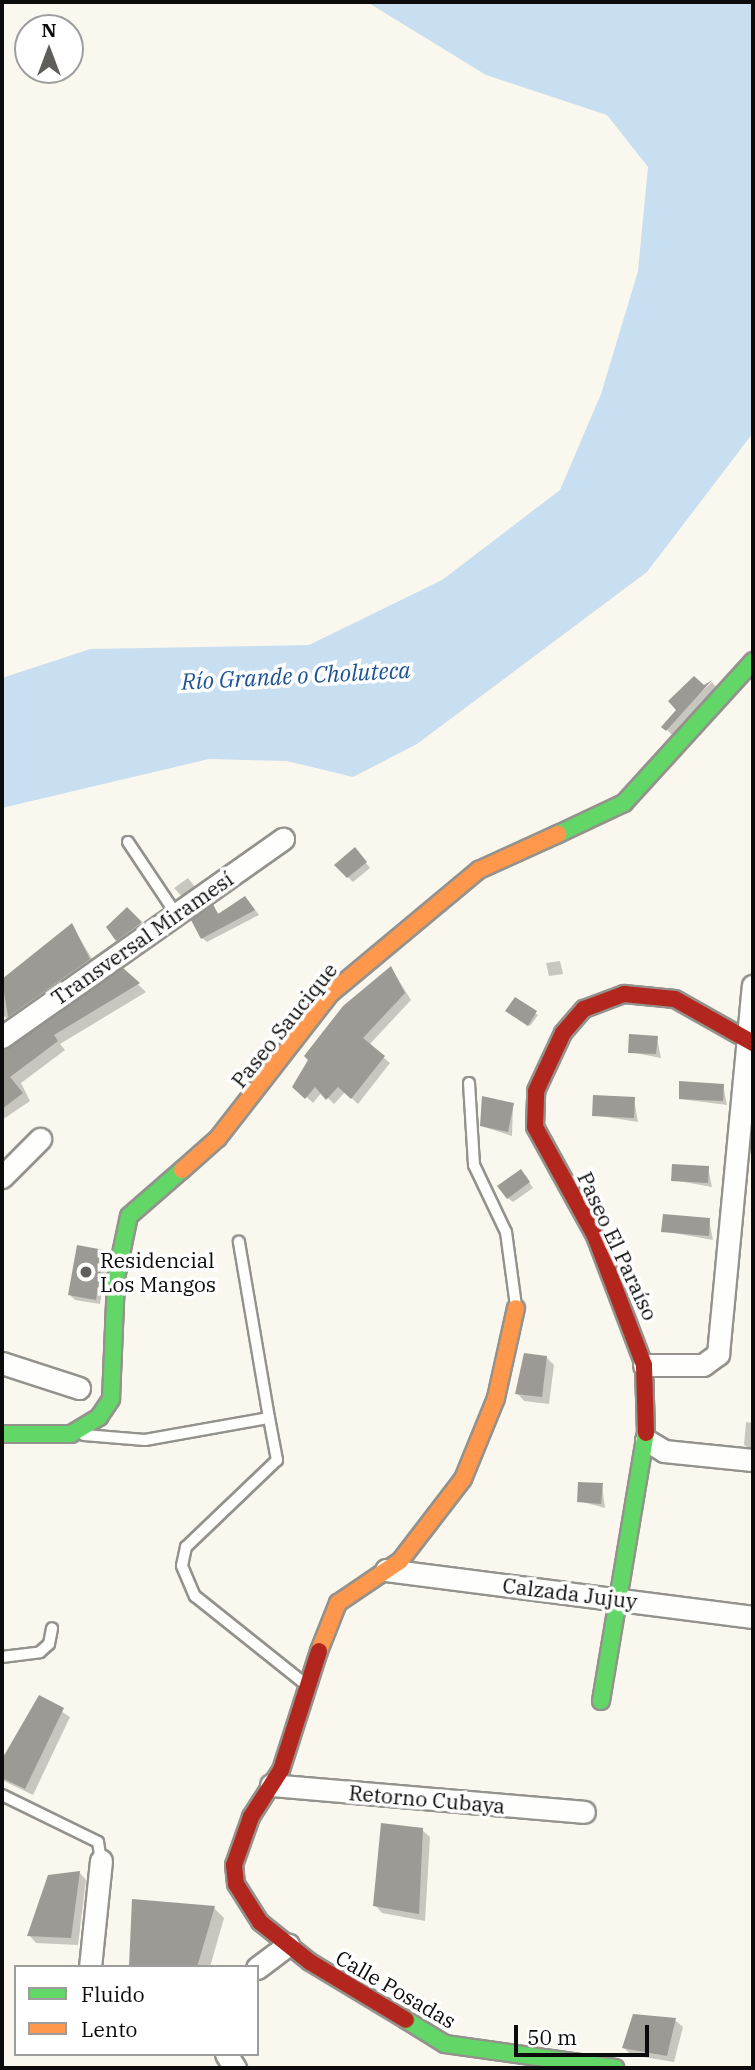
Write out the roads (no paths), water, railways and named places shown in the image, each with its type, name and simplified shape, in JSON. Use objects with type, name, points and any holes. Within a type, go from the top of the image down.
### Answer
[{"type":"street","name":"Paseo Saucique","points":[[71,1434],[99,1417],[111,1399],[116,1278],[130,1216],[150,1192],[218,1138],[348,975],[479,870],[624,803],[753,661]]},
{"type":"street","name":"Transversal Miramesí","points":[[2,1037],[283,839]]},
{"type":"street","points":[[644,1365],[703,1365],[718,1354],[750,1042],[753,986]]},
{"type":"street","name":"Paseo El Paraíso","points":[[601,1701],[646,1440],[644,1365],[595,1236],[536,1127],[536,1091],[562,1032],[584,1009],[624,994],[675,999],[750,1042]]},
{"type":"street","points":[[2,1177],[40,1139]]},
{"type":"street","name":"Calle Posadas","points":[[516,1308],[477,1450],[441,1513],[386,1570],[338,1603],[271,1785],[251,1817],[234,1866],[236,1884],[260,1922],[288,1945],[334,1980],[445,2044],[543,2065],[615,2068]]},
{"type":"street","points":[[2,1363],[79,1388]]},
{"type":"street","points":[[2,1434],[71,1434]]},
{"type":"street","points":[[646,1440],[664,1451],[753,1460]]},
{"type":"street","name":"Calzada Jujuy","points":[[386,1570],[753,1617]]},
{"type":"street","name":"Retorno Cubaya","points":[[271,1785],[584,1812]]},
{"type":"street","points":[[90,1965],[101,1861]]},
{"type":"street","points":[[259,1967],[288,1945]]},
{"type":"lane","points":[[128,842],[176,914]]},
{"type":"lane","points":[[470,1083],[474,1166],[506,1232],[516,1308]]},
{"type":"lane","points":[[239,1242],[278,1460],[186,1547],[182,1566],[195,1596],[306,1685]]},
{"type":"lane","points":[[71,1434],[145,1440],[269,1418]]},
{"type":"lane","points":[[2,1657],[40,1652],[50,1644],[51,1628]]},
{"type":"lane","points":[[2,1795],[98,1842],[101,1861]]},
{"type":"water","name":"Río Grande o Choluteca","points":[[367,2],[753,2],[753,433],[647,572],[417,744],[353,777],[287,761],[209,759],[2,808],[2,678],[90,649],[309,645],[442,580],[560,490],[601,394],[638,271],[648,167],[607,115],[486,75]]},
{"type":"place","name":"Residencial Los Mangos","points":[[86,1272]]}]
